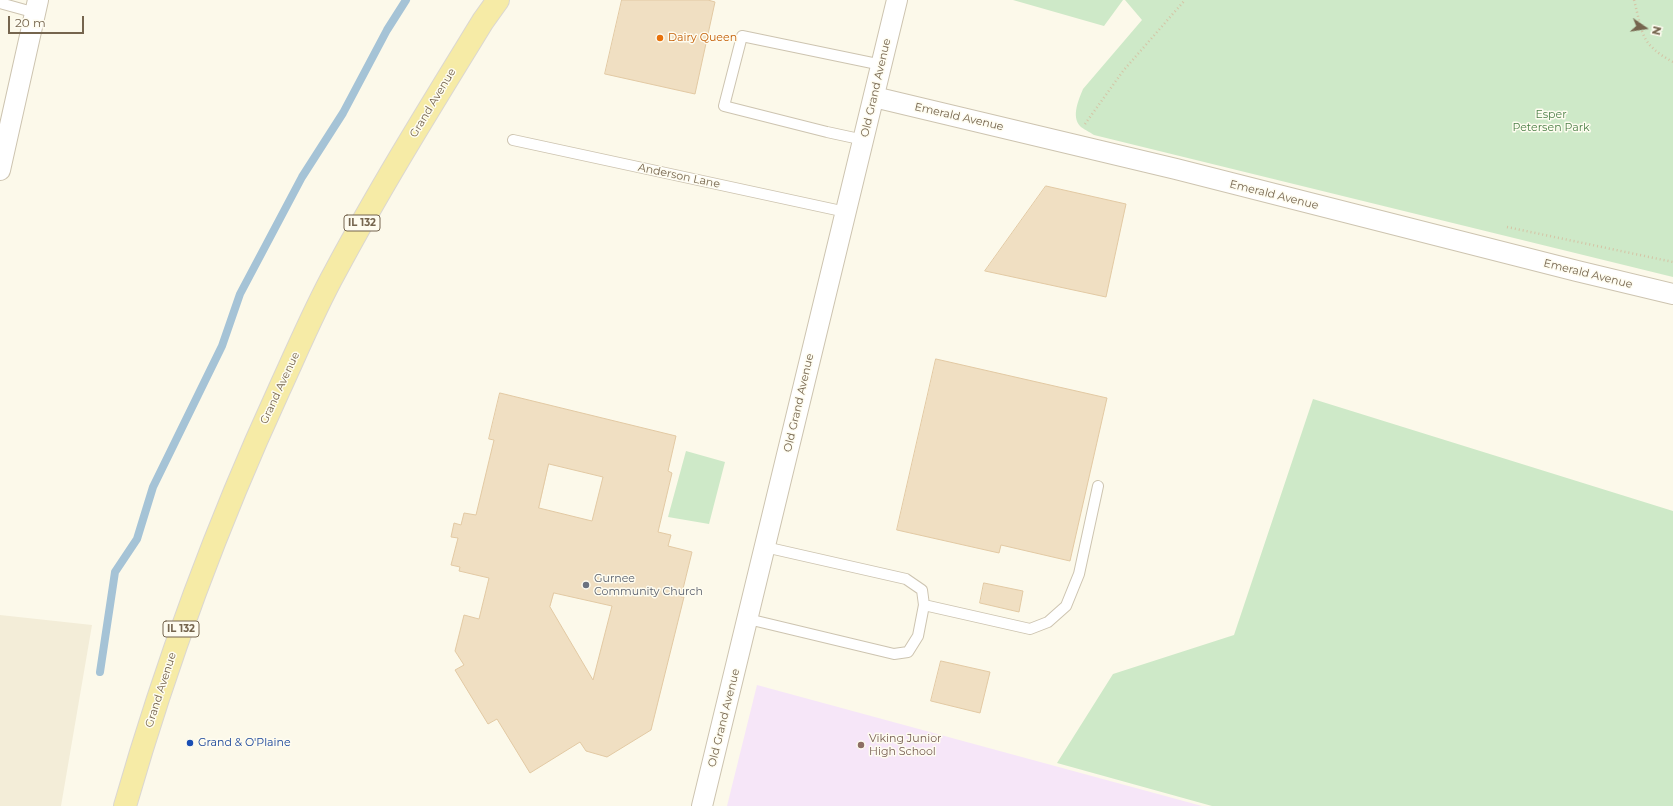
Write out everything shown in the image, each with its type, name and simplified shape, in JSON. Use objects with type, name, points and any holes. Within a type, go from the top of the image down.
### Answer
[{"type":"main road","name":"Grand Avenue","points":[[125,806],[169,662],[191,600],[223,518],[295,355],[334,274],[389,175],[483,21],[498,0]]},
{"type":"street","name":"Old Grand Avenue","points":[[702,806],[897,0]]},
{"type":"street","points":[[0,170],[37,6]]},
{"type":"street","name":"Emerald Avenue","points":[[874,97],[1066,143],[1673,294]]},
{"type":"lane","points":[[0,3],[37,6]]},
{"type":"lane","points":[[864,140],[724,106],[742,36],[882,65]]},
{"type":"lane","name":"Anderson Lane","points":[[513,140],[846,212]]},
{"type":"lane","points":[[924,605],[1030,629],[1048,622],[1066,606],[1079,574],[1098,486]]},
{"type":"lane","points":[[748,619],[894,654],[908,652],[918,636],[924,605],[922,590],[906,579],[765,547]]},
{"type":"path","points":[[1066,143],[1086,122],[1123,71],[1185,0]]},
{"type":"path","points":[[1634,0],[1642,33],[1648,46],[1658,54],[1673,62]]},
{"type":"shaded area","points":[[0,615],[92,625],[61,806],[0,806]]},
{"type":"shaded area","name":"Viking Junior High School","points":[[757,685],[1202,806],[727,806]]},
{"type":"green space","points":[[1013,0],[1123,0],[1104,26]]},
{"type":"green space","name":"Esper Petersen Park","points":[[1125,0],[1673,0],[1673,277],[1094,135],[1081,127],[1077,122],[1077,108],[1083,89],[1142,20]]},
{"type":"green space","points":[[1313,399],[1673,511],[1673,806],[1212,806],[1057,763],[1113,674],[1234,635]]},
{"type":"green space","points":[[686,451],[725,462],[709,524],[668,517]]},
{"type":"building","name":"Dairy Queen","points":[[622,0],[708,0],[715,2],[695,94],[605,74]]},
{"type":"building","points":[[1046,186],[1126,204],[1106,297],[985,271]]},
{"type":"building","points":[[936,359],[1107,398],[1070,561],[1001,545],[999,553],[897,530]]},
{"type":"building","name":"Gurnee Community Church","points":[[500,393],[676,436],[668,471],[672,473],[658,532],[671,535],[668,546],[692,552],[681,597],[684,597],[651,730],[607,757],[586,751],[580,742],[530,773],[497,719],[488,724],[455,670],[464,665],[455,651],[464,615],[479,619],[489,578],[459,571],[460,567],[451,565],[458,538],[451,537],[454,523],[461,525],[464,513],[476,515],[494,440],[489,439]],"holes":[[[549,464],[603,477],[592,521],[539,508]],[[554,593],[612,606],[593,680],[550,607]]]},
{"type":"building","points":[[984,583],[1023,591],[1019,612],[980,603]]},
{"type":"building","points":[[941,661],[990,672],[980,713],[931,701]]},
{"type":"waterway","points":[[100,672],[115,572],[137,539],[153,487],[222,346],[240,294],[302,177],[343,113],[387,30],[406,0]]},
{"type":"place","name":"Dairy Queen","points":[[660,38]]},
{"type":"place","name":"Gurnee Community Church","points":[[586,585]]},
{"type":"place","name":"Grand & O'Plaine","points":[[190,743]]},
{"type":"place","name":"Viking Junior High School","points":[[861,745]]}]
